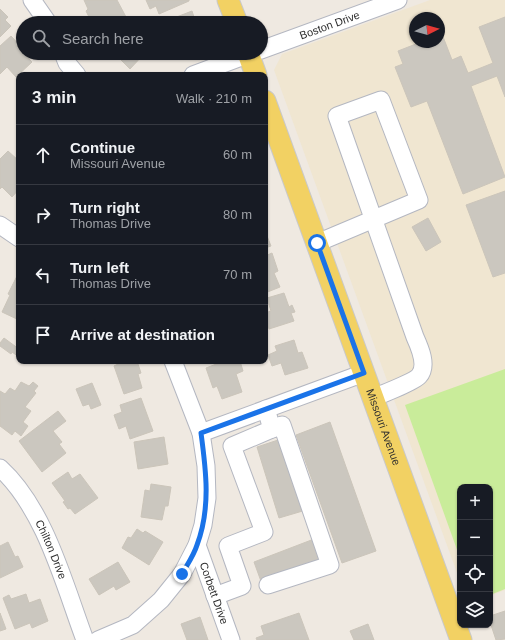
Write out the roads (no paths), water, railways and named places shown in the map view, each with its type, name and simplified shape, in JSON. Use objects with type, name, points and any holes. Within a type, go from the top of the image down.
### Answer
[{"type":"main road","points":[[228,0],[234,16]]},
{"type":"main road","points":[[253,60],[255,72]]},
{"type":"main road","name":"Missouri Avenue","points":[[268,109],[461,640]]},
{"type":"street","points":[[32,0],[43,16]]},
{"type":"street","name":"Boston Drive","points":[[268,46],[398,0]]},
{"type":"street","points":[[66,60],[74,72]]},
{"type":"street","name":"Boston Drive","points":[[201,72],[231,60]]},
{"type":"street","points":[[317,243],[374,220],[419,200],[381,100],[337,116],[374,220],[421,351],[423,366],[419,376],[373,398]]},
{"type":"street","points":[[0,225],[16,236]]},
{"type":"street","points":[[98,640],[133,625],[161,600],[182,574],[197,545],[203,525],[207,498],[206,466],[201,433],[174,364]]},
{"type":"street","points":[[201,433],[364,373]]},
{"type":"street","points":[[266,409],[272,430]]},
{"type":"street","points":[[215,596],[242,586],[228,546],[264,532],[232,446],[282,425],[330,565],[268,586]]},
{"type":"street","name":"Chilton Drive","points":[[0,468],[9,477],[28,502],[47,536],[84,640]]},
{"type":"street","name":"Corbett Drive","points":[[197,545],[231,640]]}]
